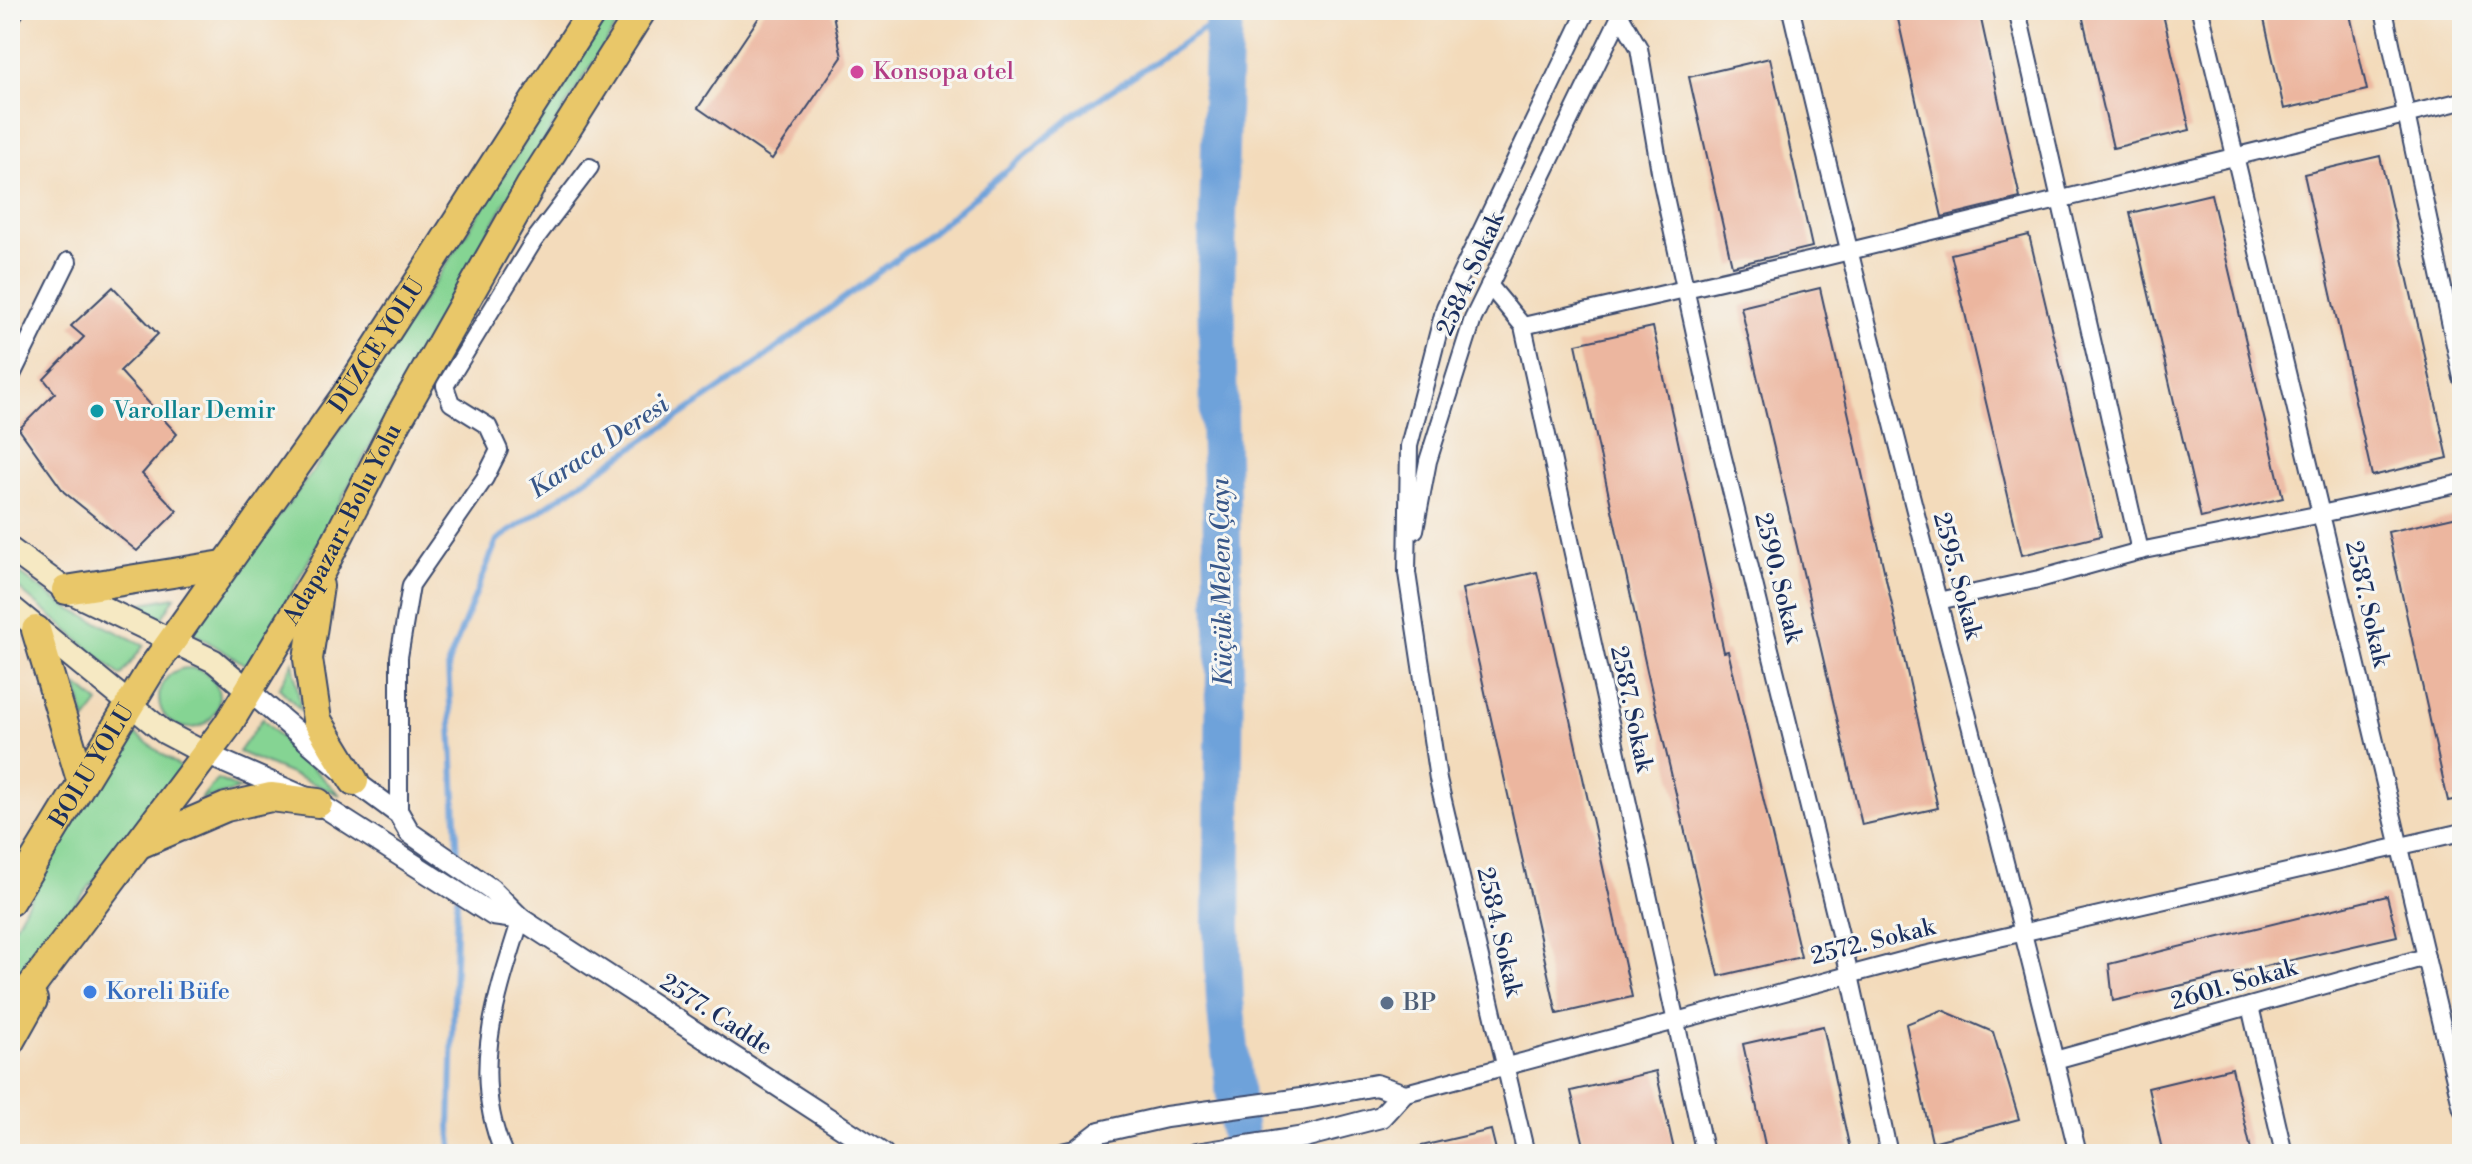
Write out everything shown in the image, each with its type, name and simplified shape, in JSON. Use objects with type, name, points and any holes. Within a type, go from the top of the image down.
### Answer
[{"type":"highway","name":"DÜZCE YOLU","points":[[149,673],[346,395],[593,10]]},
{"type":"highway","name":"Adapazarı-Bolu Yolu","points":[[10,1015],[141,843],[248,690],[322,569],[398,420],[531,185],[642,10]]},
{"type":"highway","points":[[66,590],[223,565]]},
{"type":"highway","points":[[322,569],[308,659],[310,674],[317,720],[354,781]]},
{"type":"highway","points":[[36,630],[81,780]]},
{"type":"highway","name":"BOLU YOLU","points":[[10,901],[149,673]]},
{"type":"highway","points":[[141,843],[226,807],[271,797],[318,803]]},
{"type":"highway","points":[[10,1041],[62,947]]},
{"type":"main road","points":[[10,549],[66,590],[170,643],[214,661],[248,690]]},
{"type":"main road","points":[[10,606],[36,630],[131,701],[164,732],[206,754]]},
{"type":"street","points":[[10,19],[16,10]]},
{"type":"street","name":"2584. Sokak","points":[[1526,1154],[1438,779],[1407,573],[1409,446],[1445,307],[1587,10]]},
{"type":"street","name":"2595. Sokak","points":[[1791,10],[1848,251],[2024,932],[2078,1154]]},
{"type":"street","points":[[2017,10],[2140,551]]},
{"type":"street","points":[[1938,601],[2039,579],[2140,551],[2321,514],[2200,10]]},
{"type":"street","points":[[2384,10],[2462,378]]},
{"type":"street","name":"2584. Sokak","points":[[1407,573],[1428,461],[1473,319],[1622,12]]},
{"type":"street","name":"2590. Sokak","points":[[1622,12],[1639,48],[1662,183],[1850,975],[1889,1154]]},
{"type":"street","points":[[1523,326],[1848,251],[2462,101]]},
{"type":"street","points":[[399,814],[399,657],[411,585],[485,478],[499,450],[488,426],[451,403],[445,386],[533,242],[590,167]]},
{"type":"street","points":[[10,379],[68,261]]},
{"type":"street","name":"2587. Sokak","points":[[1489,285],[1523,326],[1705,1154]]},
{"type":"street","name":"2587. Sokak","points":[[2462,483],[2321,514],[2462,1109]]},
{"type":"street","points":[[248,690],[354,781],[399,814],[410,833],[491,889],[521,919]]},
{"type":"street","points":[[206,754],[318,803],[493,915],[521,919]]},
{"type":"street","name":"2572. Sokak","points":[[1072,1153],[1100,1132],[1166,1117],[1301,1099],[1376,1085],[1402,1094],[1505,1064],[1850,975],[2462,832]]},
{"type":"street","points":[[504,1154],[495,1133],[484,1075],[496,998],[521,919]]},
{"type":"street","name":"2577. Cadde","points":[[521,919],[883,1154]]},
{"type":"street","name":"2601. Sokak","points":[[2055,1060],[2426,957]]},
{"type":"street","points":[[2250,1006],[2284,1154]]},
{"type":"street","points":[[1196,1154],[1304,1137],[1381,1117],[1402,1094]]},
{"type":"green space","points":[[610,10],[626,10],[506,201],[444,308],[251,668],[192,632],[316,467]]},
{"type":"green space","points":[[10,566],[66,607],[144,645],[121,676],[10,581]]},
{"type":"green space","points":[[175,597],[162,618],[133,605]]},
{"type":"green space","points":[[293,662],[301,710],[279,688]]},
{"type":"green space","points":[[189,668],[200,670],[210,677],[217,687],[217,709],[210,719],[200,726],[189,728],[178,726],[168,719],[161,709],[159,698],[161,687],[168,677],[178,670]]},
{"type":"green space","points":[[77,685],[99,703],[85,721]]},
{"type":"green space","points":[[263,718],[264,721],[340,795],[239,752]]},
{"type":"green space","points":[[125,727],[183,769],[10,986],[10,935]]},
{"type":"green space","points":[[217,779],[240,789],[200,800]]},
{"type":"building","name":"Konsopa otel","points":[[764,10],[832,10],[842,57],[772,159],[698,108]]},
{"type":"building","points":[[1896,10],[1979,10],[2020,198],[1942,217]]},
{"type":"building","points":[[2081,10],[2162,10],[2190,130],[2113,148]]},
{"type":"building","points":[[2262,10],[2349,10],[2367,90],[2284,109]]},
{"type":"building","points":[[1770,58],[1812,247],[1732,266],[1689,77]]},
{"type":"building","points":[[2380,156],[2448,458],[2372,476],[2304,174]]},
{"type":"building","points":[[2211,194],[2283,498],[2201,518],[2130,213]]},
{"type":"building","points":[[2029,235],[2101,536],[2022,555],[1951,254]]},
{"type":"building","name":"Varollar Demir","points":[[113,287],[158,334],[120,371],[177,434],[142,474],[177,511],[137,551],[64,492],[19,429],[55,393],[44,379],[84,337],[71,326]]},
{"type":"building","points":[[1820,288],[1938,808],[1862,825],[1741,307]]},
{"type":"building","points":[[1653,327],[1724,652],[1728,651],[1801,957],[1719,976],[1647,671],[1576,344]]},
{"type":"building","points":[[2462,515],[2462,798],[2448,801],[2388,532]]},
{"type":"building","points":[[1537,572],[1632,997],[1557,1014],[1462,589]]},
{"type":"building","points":[[2387,896],[2397,936],[2113,1001],[2109,964]]},
{"type":"building","points":[[1942,1010],[1993,1032],[2019,1119],[1932,1142],[1906,1024]]},
{"type":"building","points":[[1823,1026],[1851,1154],[1767,1154],[1743,1044]]},
{"type":"building","points":[[2232,1068],[2252,1154],[2163,1154],[2148,1088]]},
{"type":"building","points":[[1656,1071],[1675,1154],[1586,1154],[1571,1091]]},
{"type":"building","points":[[1491,1130],[1497,1154],[1418,1154],[1417,1147]]},
{"type":"waterway","name":"Küçük Melen Çayı","points":[[1224,10],[1216,287],[1225,668],[1222,926],[1225,1001],[1241,1154]]},
{"type":"waterway","name":"Karaca Deresi","points":[[458,859],[448,664],[497,540],[753,366],[931,233],[1071,117],[1224,16]]},
{"type":"waterway","name":"Karaca Deresi","points":[[453,1154],[450,1128],[457,898]]},
{"type":"place","name":"Konsopa otel","points":[[857,72]]},
{"type":"place","name":"Varollar Demir","points":[[97,411]]},
{"type":"place","name":"Koreli Büfe","points":[[90,992]]},
{"type":"place","name":"BP","points":[[1387,1003]]}]
